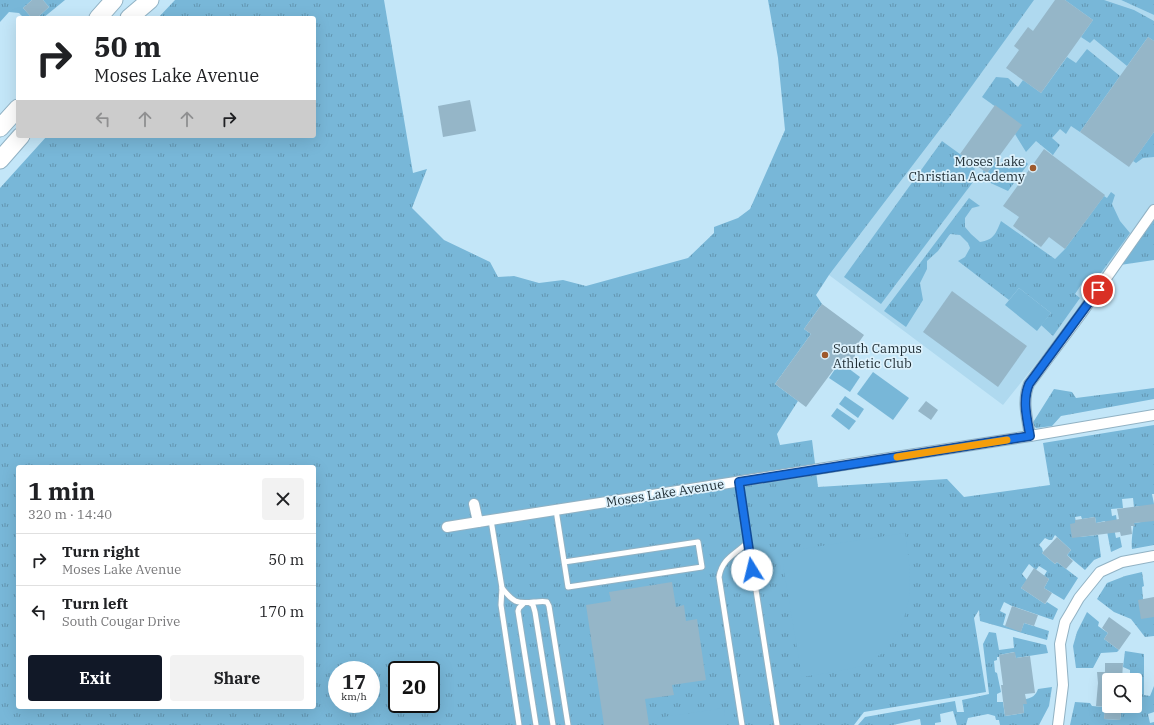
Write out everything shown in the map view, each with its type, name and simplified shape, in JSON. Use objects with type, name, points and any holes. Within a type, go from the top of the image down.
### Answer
[{"type":"highway","points":[[100,16],[114,0]]},
{"type":"highway","points":[[130,16],[142,0]]},
{"type":"highway","points":[[130,16],[150,0]]},
{"type":"highway","points":[[0,128],[16,110]]},
{"type":"highway","points":[[0,160],[19,138]]},
{"type":"street","points":[[1030,436],[1025,402],[1025,393],[1029,384],[1081,314],[1154,210]]},
{"type":"street","name":"Moses Lake Avenue","points":[[447,527],[1030,436],[1154,415]]},
{"type":"street","points":[[474,504],[478,522]]},
{"type":"street","points":[[1058,725],[1063,685],[1060,644],[1066,622],[1071,612],[1079,598],[1100,572],[1122,562],[1154,556]]},
{"type":"lane","points":[[739,482],[777,725]]},
{"type":"lane","points":[[556,510],[564,562],[568,587],[702,566],[698,542],[564,562]]},
{"type":"lane","points":[[491,520],[502,588],[501,605],[519,725]]},
{"type":"lane","points":[[742,725],[720,569],[725,561],[748,542]]},
{"type":"lane","points":[[502,588],[513,601],[524,604],[543,601],[547,602],[549,606],[568,725]]},
{"type":"lane","points":[[530,603],[533,605],[535,612],[553,725]]},
{"type":"lane","points":[[524,604],[518,611],[536,725]]},
{"type":"shaded area","name":"Moses Lake Christian Academy","points":[[1033,0],[1121,0],[1154,15],[1154,216],[1003,405],[829,275],[948,119]]},
{"type":"green space","points":[[0,0],[32,0],[23,8],[30,16],[22,16],[19,13],[9,12],[0,22]]},
{"type":"green space","points":[[43,0],[65,0],[45,16],[39,16],[49,7]]},
{"type":"green space","points":[[175,0],[384,0],[413,173],[427,169],[412,208],[444,240],[490,262],[498,277],[514,276],[539,283],[563,280],[586,286],[688,258],[714,233],[714,227],[738,218],[750,209],[785,130],[778,58],[768,0],[1034,0],[948,119],[829,275],[816,295],[822,304],[804,329],[811,334],[775,384],[798,401],[777,434],[780,445],[812,440],[818,487],[947,479],[964,497],[1050,485],[1043,443],[1154,425],[1154,494],[1152,494],[1154,504],[1154,545],[1132,549],[1134,523],[1141,522],[1139,506],[1134,507],[1133,498],[1122,499],[1123,508],[1111,509],[1112,516],[1116,515],[1118,528],[1114,528],[1116,538],[1120,537],[1122,547],[1111,552],[1105,521],[1096,523],[1095,517],[1082,519],[1081,516],[1075,517],[1079,537],[1098,535],[1101,557],[1094,560],[1085,570],[1067,555],[1071,550],[1055,535],[1052,540],[1045,538],[1039,545],[1042,548],[1042,553],[1055,564],[1057,562],[1078,578],[1064,600],[1044,588],[1049,579],[1044,576],[1047,571],[1039,566],[1036,570],[1029,564],[1022,574],[1027,580],[1021,588],[1045,604],[1047,602],[1058,609],[1053,620],[1004,602],[1000,611],[1006,614],[1003,625],[1021,631],[1024,623],[1049,631],[1047,640],[980,621],[979,610],[974,618],[986,692],[864,712],[854,725],[0,725],[0,188],[45,138],[316,138],[316,16],[160,16]]},
{"type":"green space","points":[[1065,0],[1104,0],[1134,10],[1154,21],[1154,41],[1148,37],[1127,66],[1094,39],[1090,43],[1081,37],[1093,20]]},
{"type":"green space","points":[[1121,0],[1154,0],[1154,15]]},
{"type":"green space","points":[[1087,49],[1120,76],[1080,132],[1071,126],[1066,134],[1060,129],[1052,138],[1060,145],[1053,155],[1036,141],[1026,152],[1015,134],[1021,125],[982,97],[996,77],[1008,78],[1018,87],[1023,80],[1041,93],[1067,57],[1076,63]]},
{"type":"green space","points":[[1154,132],[1154,157],[1143,158],[1136,163],[1133,161]]},
{"type":"green space","points":[[942,141],[975,165],[973,182],[881,304],[844,277]]},
{"type":"green space","points":[[1021,157],[1028,164],[1008,191],[984,180],[983,170],[987,173],[997,160],[1009,169]]},
{"type":"green space","points":[[1111,192],[1115,195],[1112,204],[1120,221],[1130,233],[1093,284],[1085,279],[1075,294],[1080,298],[1053,336],[1041,325],[1051,313],[1019,288],[1009,300],[958,261],[965,257],[970,248],[968,243],[960,235],[950,234],[938,251],[927,261],[927,269],[920,283],[923,300],[906,327],[884,311],[969,198],[980,206],[972,208],[965,218],[965,227],[980,242],[988,240],[994,235],[1001,221],[1055,259],[1065,249],[1104,196],[1107,198]]},
{"type":"green space","points":[[1154,220],[1154,260],[1120,265]]},
{"type":"green space","points":[[1019,288],[1051,313],[1037,331],[1005,305]]},
{"type":"green space","points":[[840,362],[860,377],[850,392],[829,378]]},
{"type":"green space","points":[[873,372],[909,398],[893,420],[857,394]]},
{"type":"green space","points":[[1154,388],[1154,399],[1061,416],[1052,426],[1036,428],[1032,424],[1054,389],[1072,392],[1076,398]]},
{"type":"green space","points":[[845,396],[864,409],[858,418],[839,404]]},
{"type":"green space","points":[[837,408],[856,421],[849,430],[831,416]]},
{"type":"green space","points":[[905,533],[909,562],[910,595],[903,622],[886,651],[862,666],[802,677],[783,565],[795,550]]},
{"type":"green space","points":[[1142,572],[1144,586],[1142,587],[1143,599],[1154,617],[1154,636],[1145,637],[1131,619],[1114,612],[1097,599],[1107,583],[1125,576]]},
{"type":"green space","points":[[1087,612],[1099,622],[1098,626],[1108,633],[1104,639],[1119,650],[1117,652],[1101,653],[1093,668],[1076,668],[1073,646],[1077,632]]},
{"type":"green space","points":[[989,632],[996,633],[999,650],[1014,648],[1013,637],[1046,645],[1048,653],[1016,658],[1014,652],[999,655],[997,660],[994,661],[995,672],[997,673],[1001,692],[997,694],[997,702],[1003,702],[1005,716],[1024,713],[1023,704],[1026,704],[1026,699],[1034,696],[1038,689],[1052,687],[1049,706],[1039,725],[1000,725],[999,720],[996,720],[995,716],[988,714],[968,718],[966,725],[957,725],[953,711],[940,714],[941,722],[935,723],[935,725],[921,725],[920,719],[893,725],[858,725],[865,717],[955,701],[957,712],[964,712],[962,700],[989,694],[983,644]]},
{"type":"green space","points":[[1125,651],[1144,654],[1144,695],[1150,696],[1154,686],[1154,712],[1148,714],[1150,723],[1154,722],[1154,725],[1070,725],[1075,702],[1090,703],[1092,706],[1102,707],[1102,713],[1105,713],[1104,719],[1120,720],[1121,713],[1142,713],[1142,673],[1130,673],[1130,670],[1123,667]]},
{"type":"green space","points":[[724,708],[726,725],[658,725],[657,718]]},
{"type":"building","points":[[32,0],[43,0],[49,7],[39,16],[30,16],[23,8]]},
{"type":"building","points":[[1055,0],[1065,0],[1093,20],[1041,93],[1006,68],[1019,50],[1014,46],[1028,27],[1033,31]]},
{"type":"building","points":[[1148,37],[1154,41],[1154,132],[1129,167],[1080,132]]},
{"type":"building","points":[[470,100],[476,131],[443,137],[438,106]]},
{"type":"building","points":[[995,105],[1022,125],[987,173],[960,154]]},
{"type":"building","points":[[1044,149],[1105,195],[1065,249],[1049,237],[1041,247],[1013,226],[1019,217],[1003,206]]},
{"type":"building","points":[[952,291],[1027,346],[998,387],[923,332]]},
{"type":"building","name":"South Campus Athletic Club","points":[[822,304],[864,335],[854,349],[856,363],[851,369],[840,361],[806,407],[775,384],[811,334],[804,329]]},
{"type":"building","points":[[926,401],[938,410],[931,420],[918,411]]},
{"type":"building","points":[[1154,504],[1154,521],[1134,523],[1135,526],[1131,526],[1132,534],[1121,536],[1120,532],[1072,538],[1070,524],[1075,523],[1075,520],[1095,517],[1096,523],[1119,519],[1117,509]]},
{"type":"building","points":[[1057,537],[1071,550],[1067,555],[1073,561],[1066,569],[1057,562],[1055,564],[1042,553]]},
{"type":"building","points":[[1034,568],[1049,579],[1044,588],[1052,593],[1045,604],[1021,588]]},
{"type":"building","points":[[672,582],[676,607],[684,605],[686,621],[697,619],[706,680],[672,685],[674,695],[645,699],[649,725],[604,725],[586,605],[611,601],[609,592]]},
{"type":"building","points":[[1154,597],[1154,617],[1141,619],[1138,600]]},
{"type":"building","points":[[1012,606],[1038,615],[1034,626],[1024,623],[1021,632],[1005,626]]},
{"type":"building","points":[[1109,617],[1131,633],[1119,650],[1104,639],[1108,633],[1102,628]]},
{"type":"building","points":[[1015,652],[1016,658],[1030,656],[1035,693],[1025,694],[1027,704],[1023,704],[1024,713],[1005,716],[999,655]]},
{"type":"building","points":[[1105,663],[1123,663],[1122,673],[1102,673],[1102,707],[1096,706],[1098,683],[1097,672],[1105,672]]},
{"type":"building","points":[[1104,713],[1121,713],[1120,720],[1104,719]]},
{"type":"slow traffic","points":[[897,457],[1007,440]]},
{"type":"place","name":"Moses Lake Christian Academy","points":[[1033,168]]},
{"type":"place","name":"South Campus Athletic Club","points":[[825,355]]},
{"type":"route","points":[[752,570],[739,482],[1030,436],[1025,402],[1025,393],[1029,384],[1098,290]]}]
